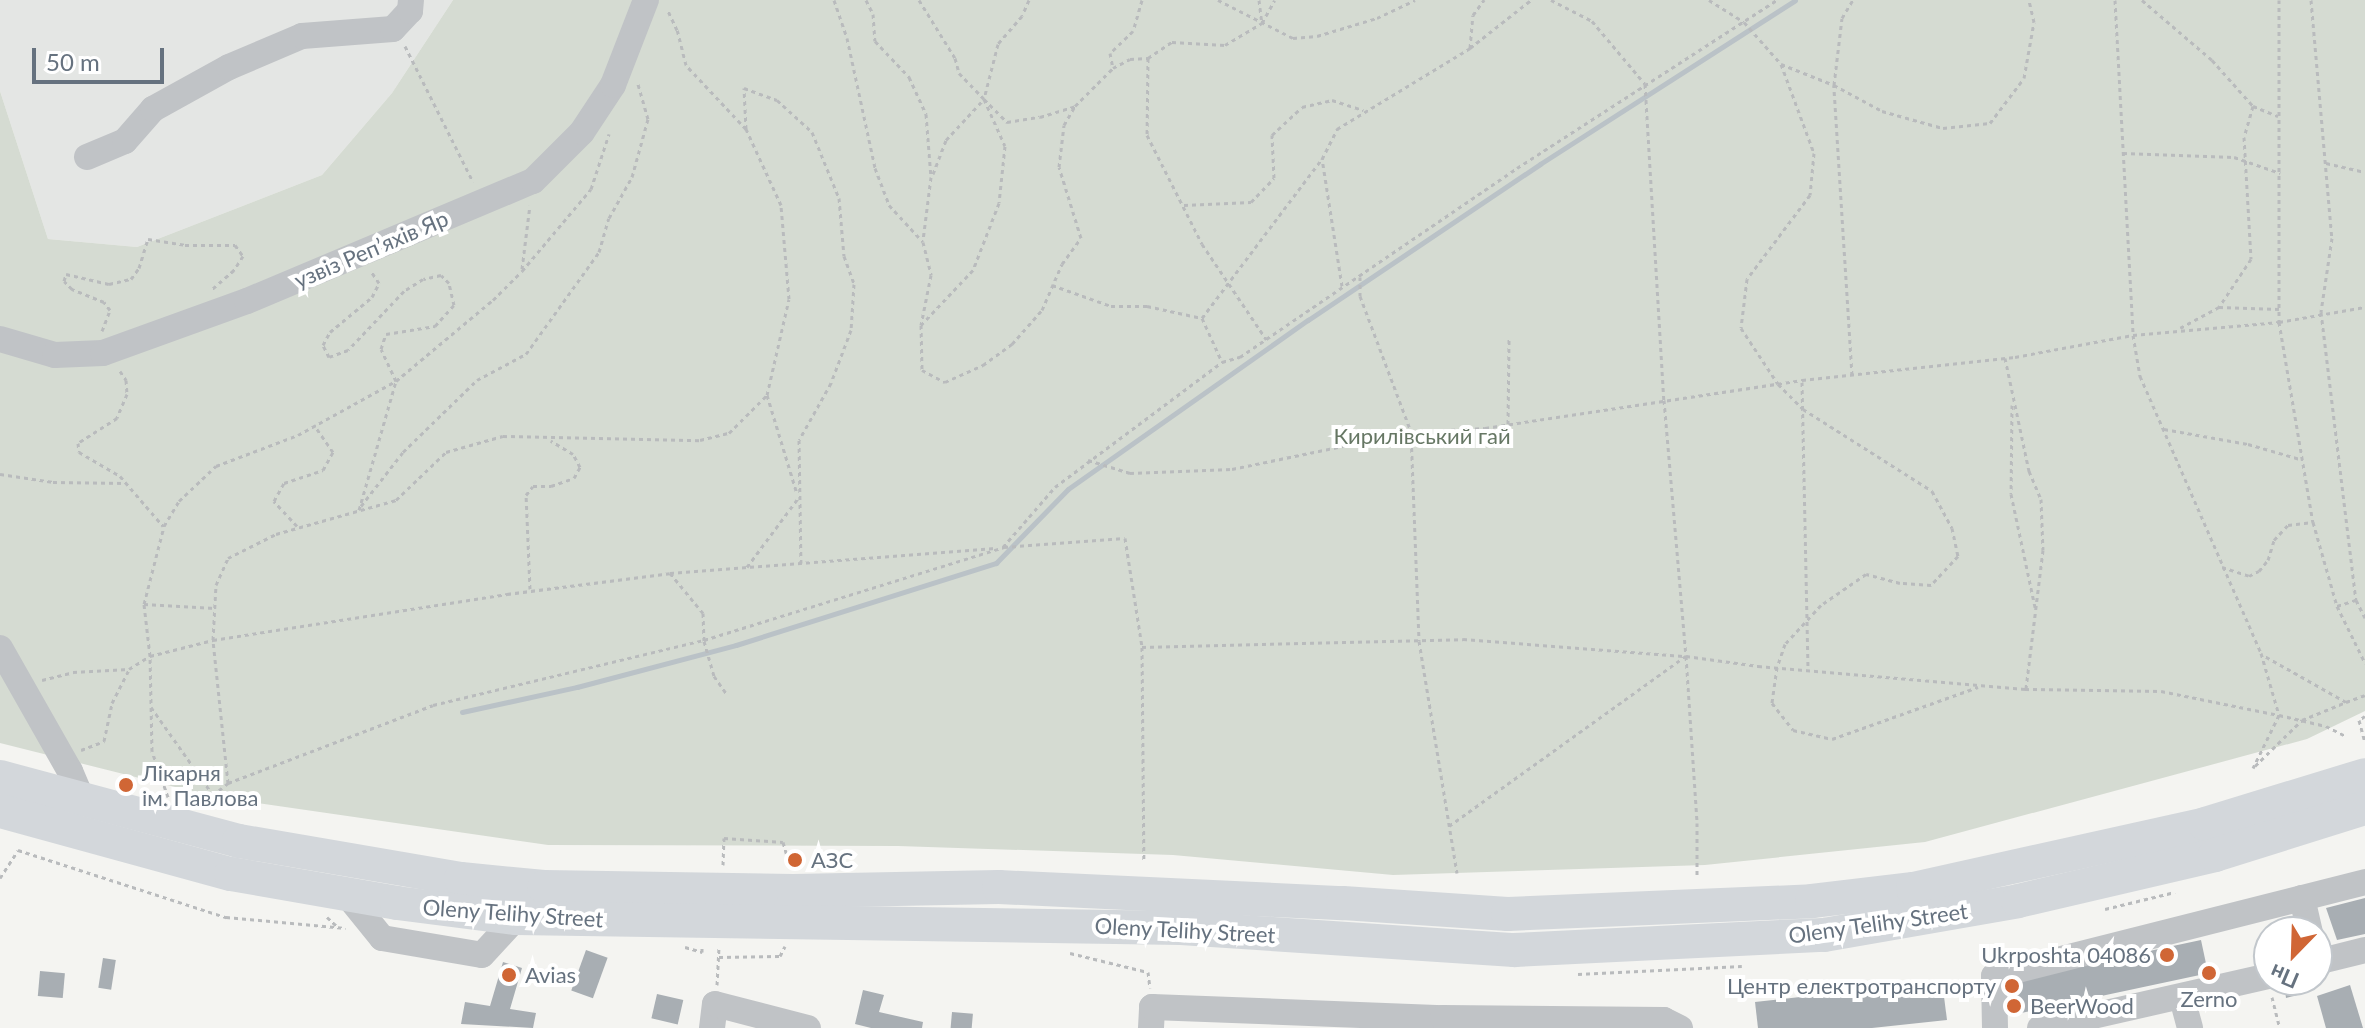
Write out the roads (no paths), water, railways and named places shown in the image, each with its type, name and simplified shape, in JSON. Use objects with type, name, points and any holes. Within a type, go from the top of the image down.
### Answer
[{"type":"main road","name":"Oleny Telihy Street","points":[[0,777],[83,802],[254,844],[431,875],[544,887],[793,891],[999,887],[1508,914],[1797,902],[1913,889],[2205,824],[2365,775]]},
{"type":"main road","name":"Oleny Telihy Street","points":[[0,811],[231,874],[348,896],[516,918],[1181,928],[1514,950],[1809,936],[2018,901],[2215,855],[2365,808]]},
{"type":"street","points":[[87,157],[125,141],[153,109],[229,67],[302,36],[393,29],[410,11],[411,0]]},
{"type":"street","name":"узвіз Репʼяхів Яр","points":[[0,339],[55,355],[103,353],[247,301],[533,181],[582,132],[657,9]]},
{"type":"street","points":[[0,648],[62,756],[83,802]]},
{"type":"street","points":[[1995,1028],[1994,976],[2365,882]]},
{"type":"street","points":[[2302,898],[2306,916]]},
{"type":"street","points":[[2333,958],[2364,953]]},
{"type":"street","points":[[2040,1028],[2253,980]]},
{"type":"street","points":[[2182,998],[2190,1028]]},
{"type":"street","points":[[712,1028],[715,1004],[808,1028]]},
{"type":"street","points":[[1151,1028],[1152,1007],[1385,1022],[1664,1020],[1680,1028]]},
{"type":"waterway","points":[[462,712],[577,687],[736,645],[996,563],[1068,489],[1308,320],[1540,164],[1795,0]]},
{"type":"place","name":"Лікарня ім. Павлова","points":[[126,785]]},
{"type":"place","name":"АЗС","points":[[795,860]]},
{"type":"place","name":"Ukrposhta 04086","points":[[2167,955]]},
{"type":"place","name":"Zerno","points":[[2209,973]]},
{"type":"place","name":"Avias","points":[[509,975]]},
{"type":"place","name":"Центр електротранспорту","points":[[2012,986]]},
{"type":"place","name":"BeerWood","points":[[2014,1006]]},
{"type":"park label","name":"Кирилівський гай","points":[[1422,436]]}]
